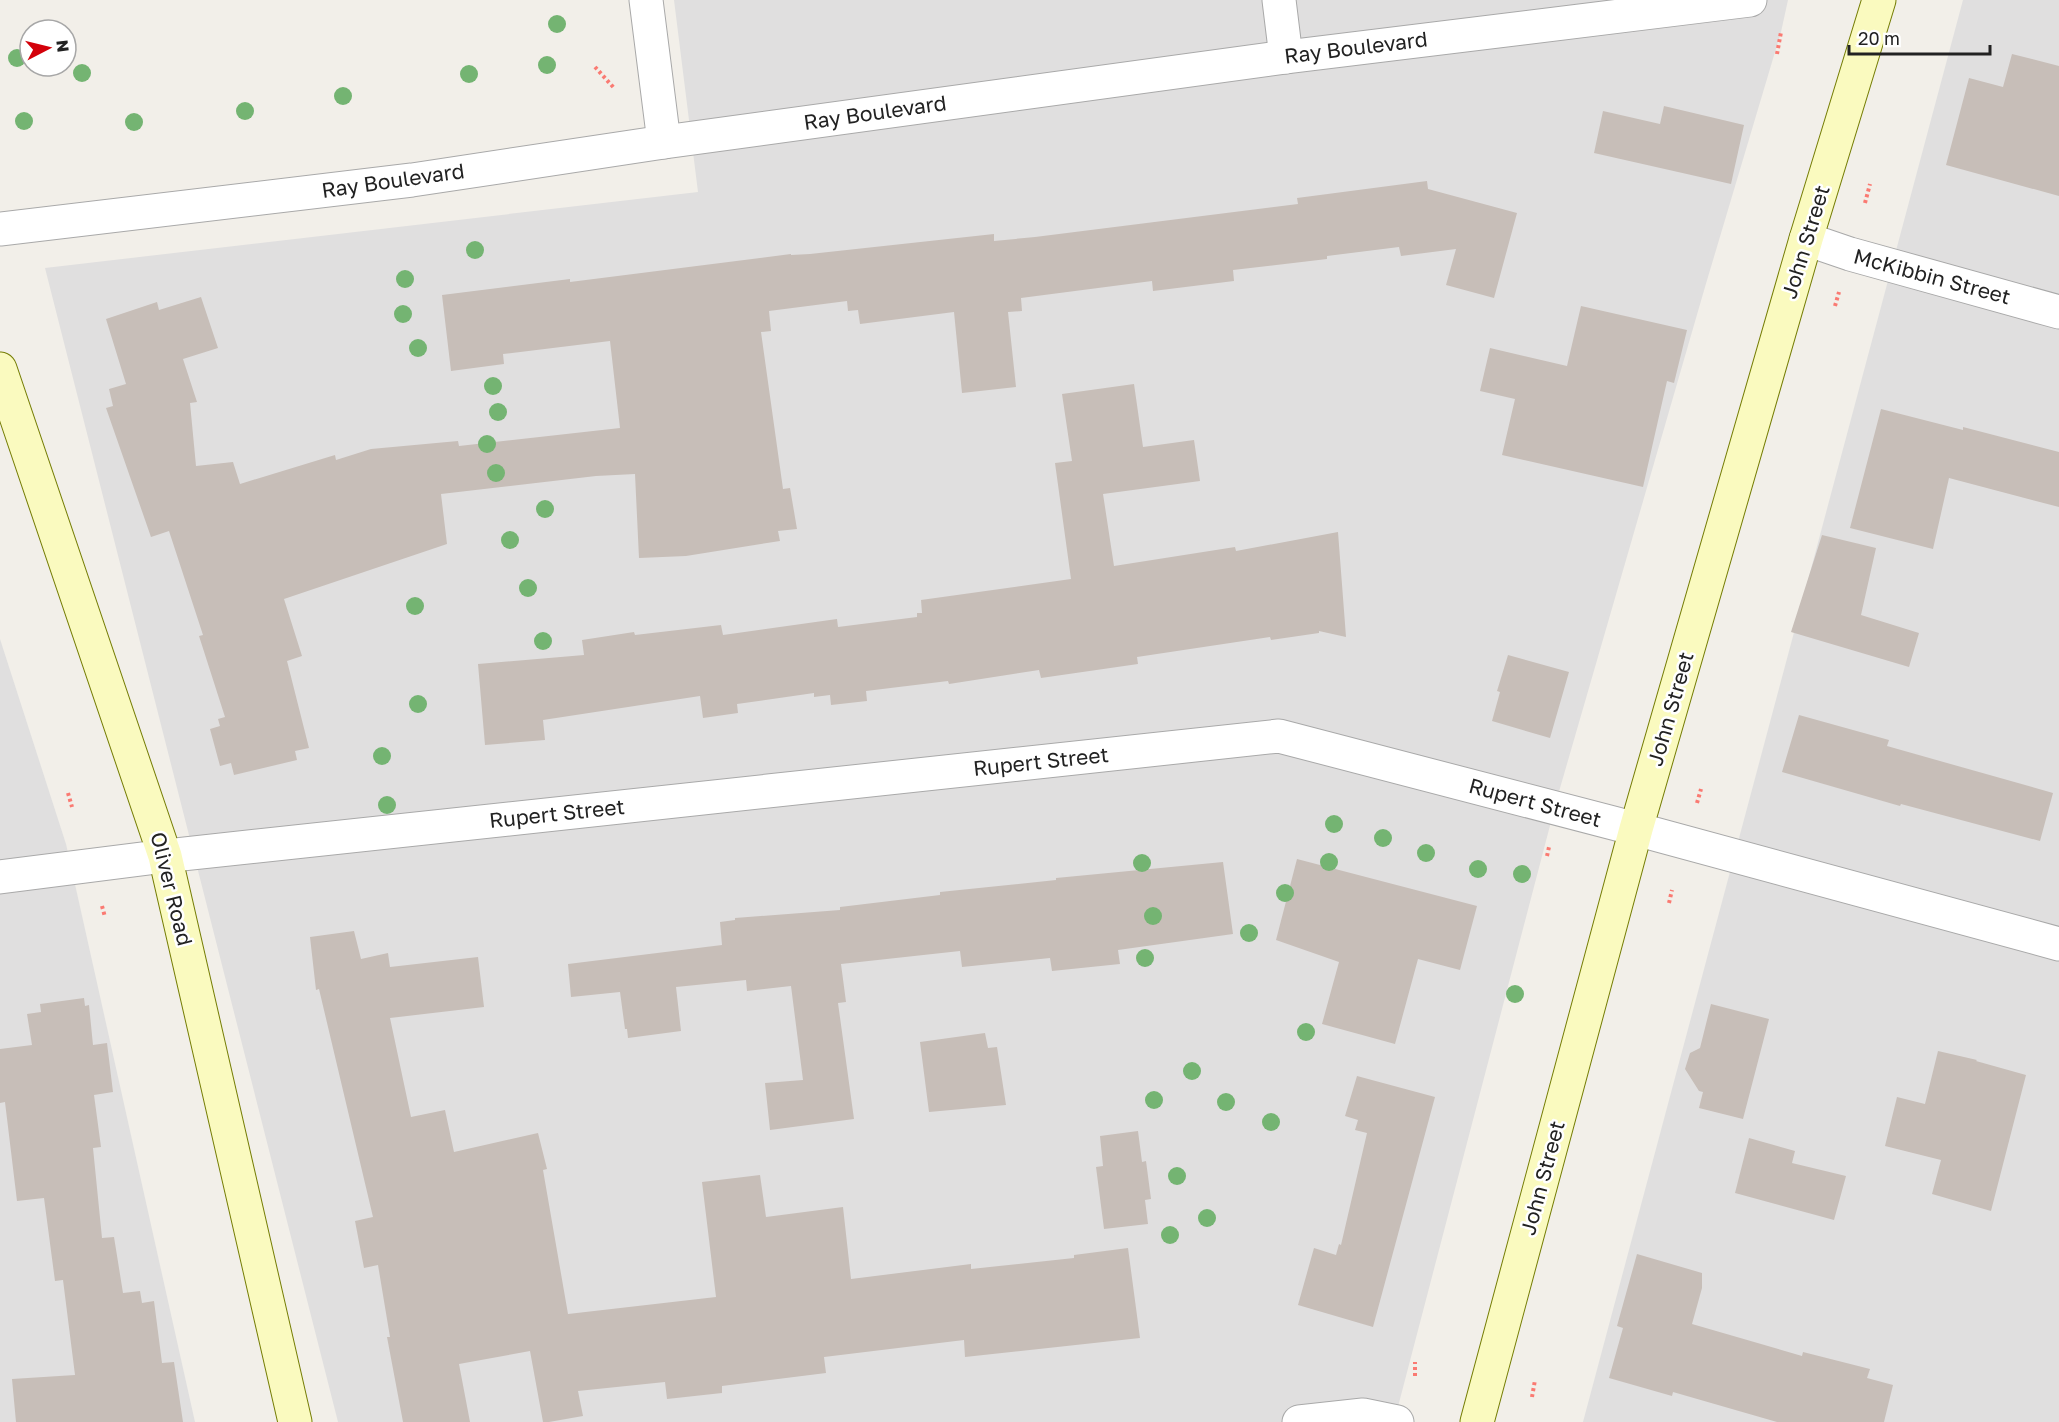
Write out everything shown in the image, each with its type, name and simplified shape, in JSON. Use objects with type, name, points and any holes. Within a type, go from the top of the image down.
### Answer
[{"type":"street","points":[[646,0],[664,142]]},
{"type":"street","points":[[1279,0],[1286,57]]},
{"type":"street","name":"Ray Boulevard","points":[[0,230],[412,180],[664,142],[1286,57],[1750,0]]},
{"type":"street","name":"John Street","points":[[1477,1422],[1636,829],[1806,239],[1880,0]]},
{"type":"street","name":"McKibbin Street","points":[[1806,239],[1850,254],[2059,312]]},
{"type":"street","name":"Oliver Road","points":[[0,369],[165,856],[295,1422]]},
{"type":"street","name":"Rupert Street","points":[[0,877],[165,856],[1279,736],[1636,829],[2059,944]]},
{"type":"street","points":[[1299,1422],[1363,1415],[1397,1422]]},
{"type":"path","points":[[1777,54],[1781,32]]},
{"type":"path","points":[[1865,203],[1870,184]]},
{"type":"path","points":[[1835,306],[1839,292]]},
{"type":"path","points":[[1696,805],[1701,789]]},
{"type":"path","points":[[68,793],[72,807]]},
{"type":"path","points":[[1669,903],[1672,890]]},
{"type":"path","points":[[1415,1362],[1415,1376]]},
{"type":"path","points":[[1532,1397],[1535,1380]]},
{"type":"shaded area","points":[[674,0],[1788,0],[1781,32],[1558,795],[1394,1422],[338,1422],[45,268],[698,192]]},
{"type":"shaded area","points":[[1963,0],[2059,0],[2059,1422],[1583,1422]]},
{"type":"shaded area","points":[[0,639],[66,844],[195,1422],[0,1422]]},
{"type":"building","points":[[2012,54],[2059,66],[2059,196],[1946,165],[1969,78],[2003,87]]},
{"type":"building","points":[[1664,106],[1744,125],[1731,184],[1594,153],[1603,111],[1660,124]]},
{"type":"building","points":[[1427,181],[1428,189],[1517,213],[1494,298],[1446,285],[1456,249],[1401,256],[1399,247],[1327,256],[1327,259],[1233,270],[1234,281],[1153,291],[1152,281],[1021,298],[1022,311],[1008,312],[1016,387],[962,393],[954,312],[860,324],[858,310],[848,311],[847,301],[769,311],[771,331],[761,332],[783,489],[790,488],[797,529],[778,531],[780,541],[686,556],[639,558],[635,474],[596,476],[441,494],[447,544],[284,599],[302,656],[287,661],[309,748],[295,751],[297,760],[234,775],[231,763],[220,766],[210,729],[220,726],[218,719],[225,717],[199,636],[203,635],[169,531],[151,537],[106,408],[113,406],[109,389],[126,384],[106,319],[157,302],[159,310],[201,297],[218,348],[183,359],[197,402],[190,403],[196,466],[233,462],[240,484],[335,455],[336,460],[371,449],[458,441],[459,446],[620,428],[610,341],[503,354],[504,364],[451,371],[442,295],[570,279],[570,282],[791,254],[810,254],[994,234],[994,241],[1035,237],[1298,204],[1297,198]]},
{"type":"building","points":[[1581,306],[1687,330],[1674,383],[1667,381],[1643,487],[1502,455],[1515,399],[1480,391],[1490,348],[1567,366]]},
{"type":"building","points":[[1134,384],[1143,447],[1194,440],[1200,481],[1103,494],[1114,566],[1235,547],[1236,551],[1338,532],[1346,637],[1319,631],[1319,633],[1271,640],[1270,637],[1137,657],[1138,664],[1041,678],[1039,670],[949,684],[948,681],[866,691],[867,701],[831,705],[830,695],[814,697],[814,693],[737,704],[738,713],[703,718],[700,696],[543,720],[545,740],[485,745],[478,664],[584,655],[582,640],[634,632],[635,635],[721,625],[723,635],[837,619],[838,627],[917,617],[917,613],[922,613],[921,600],[1071,579],[1055,463],[1072,461],[1062,394]]},
{"type":"building","points":[[1881,409],[2059,452],[2059,507],[1949,478],[1933,549],[1850,528]]},
{"type":"building","points":[[1822,535],[1876,548],[1861,615],[1919,633],[1909,667],[1791,632]]},
{"type":"building","points":[[1508,655],[1569,672],[1550,738],[1492,721],[1500,692],[1497,691]]},
{"type":"building","points":[[1799,715],[1889,740],[1887,746],[2053,793],[2040,841],[1901,804],[1900,806],[1782,772]]},
{"type":"building","points":[[1297,859],[1477,906],[1460,970],[1418,959],[1395,1044],[1322,1024],[1339,962],[1276,940]]},
{"type":"building","points":[[1223,862],[1233,934],[1118,950],[1120,964],[1052,971],[1050,958],[962,967],[960,951],[841,964],[846,1002],[838,1003],[854,1119],[770,1130],[765,1083],[803,1080],[791,986],[747,991],[746,980],[676,987],[681,1031],[628,1038],[620,992],[571,997],[568,964],[722,945],[720,922],[735,920],[735,918],[840,910],[840,907],[940,895],[940,892]]},
{"type":"building","points":[[354,931],[361,959],[388,953],[390,967],[478,957],[484,1007],[390,1018],[411,1117],[445,1110],[454,1152],[538,1133],[547,1169],[543,1170],[568,1314],[716,1297],[702,1182],[760,1175],[766,1217],[843,1207],[851,1279],[971,1264],[971,1269],[1074,1258],[1074,1255],[1128,1248],[1140,1338],[965,1357],[964,1340],[824,1357],[826,1373],[722,1386],[722,1393],[667,1399],[665,1382],[578,1391],[583,1416],[549,1422],[543,1422],[530,1351],[459,1364],[470,1422],[403,1422],[387,1337],[390,1337],[378,1265],[364,1268],[355,1221],[373,1217],[319,989],[316,990],[310,937]]},
{"type":"building","points":[[84,998],[85,1006],[89,1005],[93,1045],[107,1043],[113,1092],[94,1095],[101,1147],[93,1148],[102,1238],[114,1237],[123,1293],[140,1291],[142,1303],[154,1301],[162,1363],[174,1362],[183,1422],[16,1422],[12,1379],[75,1375],[63,1280],[55,1281],[44,1198],[17,1201],[5,1102],[0,1103],[0,1049],[32,1045],[27,1014],[41,1012],[40,1004]]},
{"type":"building","points":[[1711,1004],[1769,1019],[1743,1119],[1699,1108],[1703,1092],[1699,1091],[1685,1069],[1690,1053],[1700,1048]]},
{"type":"building","points":[[985,1033],[988,1048],[997,1047],[1006,1105],[929,1112],[920,1042]]},
{"type":"building","points":[[1938,1051],[2026,1075],[1991,1211],[1932,1194],[1941,1160],[1885,1146],[1897,1097],[1925,1104]]},
{"type":"building","points":[[1357,1076],[1435,1097],[1373,1327],[1298,1305],[1314,1248],[1336,1255],[1339,1244],[1341,1245],[1367,1133],[1355,1130],[1358,1120],[1345,1116]]},
{"type":"building","points":[[1138,1131],[1142,1162],[1146,1161],[1151,1199],[1145,1200],[1148,1224],[1104,1229],[1096,1167],[1103,1166],[1100,1136]]},
{"type":"building","points":[[1749,1138],[1795,1151],[1792,1163],[1846,1176],[1834,1220],[1735,1193]]},
{"type":"building","points":[[1637,1254],[1702,1273],[1702,1288],[1692,1324],[1802,1356],[1803,1352],[1870,1369],[1867,1378],[1893,1385],[1884,1422],[1777,1422],[1673,1392],[1672,1396],[1609,1378],[1623,1328],[1617,1326]]}]
